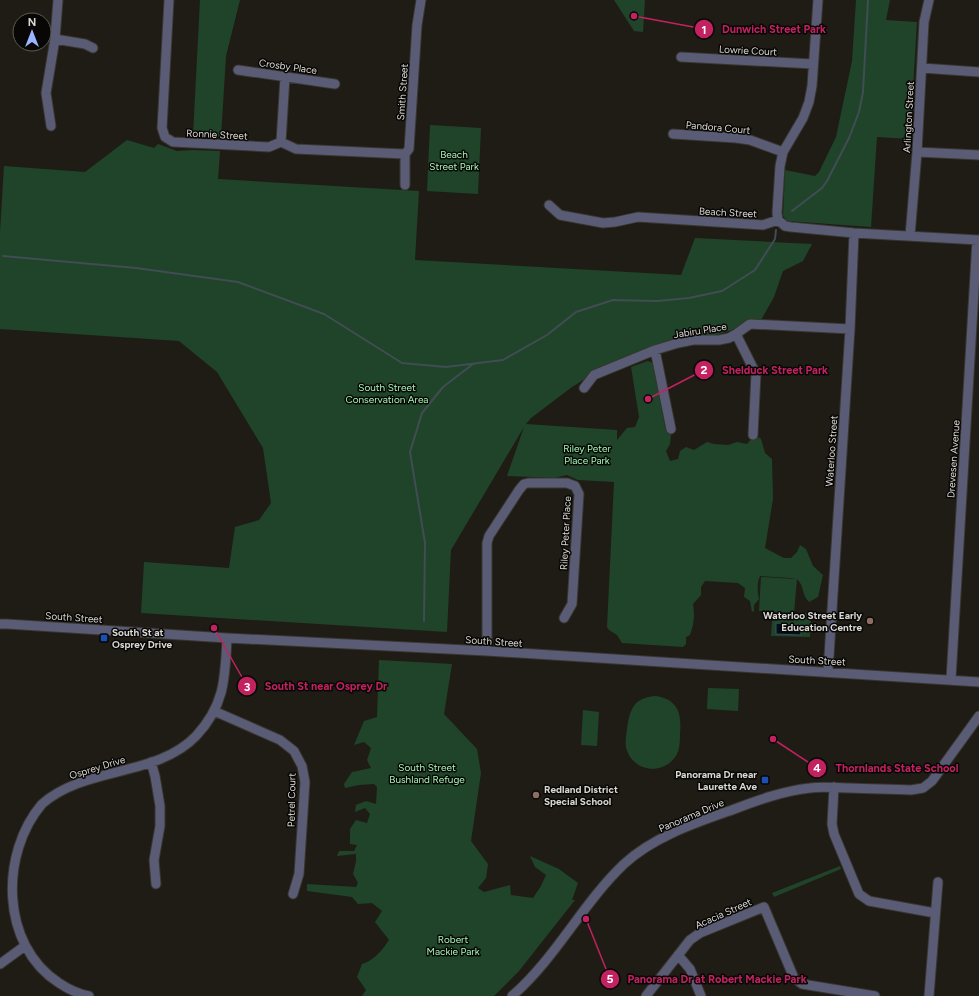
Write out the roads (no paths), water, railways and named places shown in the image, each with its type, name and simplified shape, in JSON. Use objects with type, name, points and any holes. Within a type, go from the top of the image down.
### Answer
[{"type":"street","points":[[51,126],[46,93],[55,39],[58,0]]},
{"type":"street","name":"Ronnie Street","points":[[169,0],[162,128],[165,137],[173,142],[269,147],[282,142]]},
{"type":"street","name":"Smith Street","points":[[405,184],[406,154],[409,149],[417,25],[421,0]]},
{"type":"street","points":[[818,0],[809,102],[803,118],[783,152],[780,166],[778,220],[785,226],[791,227],[854,233],[978,240]]},
{"type":"street","name":"Arlington Street","points":[[910,236],[917,152],[924,22],[929,0]]},
{"type":"street","points":[[55,39],[85,44],[93,48]]},
{"type":"street","name":"Lowrie Court","points":[[681,57],[813,64]]},
{"type":"street","points":[[922,68],[979,72]]},
{"type":"street","name":"Crosby Place","points":[[238,70],[335,84]]},
{"type":"street","points":[[285,77],[282,142],[296,149],[406,154]]},
{"type":"street","name":"Pandora Court","points":[[673,134],[750,140],[783,152]]},
{"type":"street","points":[[917,152],[979,155]]},
{"type":"street","name":"Beach Street","points":[[549,205],[560,215],[603,223],[638,217],[763,225],[778,220]]},
{"type":"street","name":"Waterloo Street","points":[[828,672],[850,329],[854,233]]},
{"type":"street","name":"Drevesen Avenue","points":[[951,679],[978,240]]},
{"type":"street","name":"Jabiru Place","points":[[584,388],[594,375],[656,350],[693,340],[719,340],[736,334],[750,324],[850,329]]},
{"type":"street","points":[[736,334],[756,374],[753,435]]},
{"type":"street","points":[[656,350],[671,429]]},
{"type":"street","name":"Riley Peter Place","points":[[487,651],[486,543],[489,536],[524,484],[567,483],[575,486],[579,494],[572,604],[564,618]]},
{"type":"street","name":"South Street","points":[[2,623],[227,638],[487,651],[951,679],[979,682]]},
{"type":"street","name":"Osprey Drive","points":[[89,996],[67,988],[49,977],[22,948],[15,935],[9,917],[5,897],[5,877],[9,857],[16,838],[28,819],[42,804],[58,792],[74,785],[165,757],[181,749],[195,737],[206,724],[221,695],[225,678],[227,638]]},
{"type":"street","name":"Petrel Court","points":[[214,711],[280,740],[294,751],[302,766],[305,782],[299,874],[293,894]]},
{"type":"street","name":"Panorama Drive","points":[[512,996],[532,976],[608,881],[625,864],[665,836],[707,818],[789,791],[834,787],[910,790],[923,788],[932,781],[979,716]]},
{"type":"street","points":[[151,762],[160,806],[160,826],[154,860],[156,884]]},
{"type":"street","points":[[834,787],[832,824],[834,834],[859,894],[869,901],[935,913]]},
{"type":"street","points":[[929,996],[938,882]]},
{"type":"street","name":"Acacia Street","points":[[646,996],[690,940],[700,933],[764,907],[794,978],[802,984],[875,996]]},
{"type":"street","points":[[0,964],[22,948]]},
{"type":"street","points":[[678,955],[690,969],[701,996]]},
{"type":"water","points":[[776,623],[801,625],[801,635],[776,634]]},
{"type":"waterway","points":[[792,211],[822,188],[827,181],[849,138],[859,112],[863,92],[868,0]]},
{"type":"waterway","points":[[3,256],[136,268],[238,282],[324,314],[402,363],[446,367],[503,360],[547,335],[576,312],[613,300],[657,301],[689,298],[722,291],[755,270],[775,239],[776,230]]},
{"type":"waterway","points":[[424,621],[425,543],[410,452],[422,413],[443,387],[473,364]]},
{"type":"place","name":"Dunwich Street Park","points":[[634,16]]},
{"type":"place","name":"Shelduck Street Park","points":[[648,399]]},
{"type":"place","name":"Waterloo Street Early Education Centre","points":[[870,621]]},
{"type":"place","name":"South St near Osprey Dr","points":[[214,628]]},
{"type":"place","name":"South St at Osprey Drive","points":[[104,638]]},
{"type":"place","name":"Thornlands State School","points":[[773,739]]},
{"type":"place","name":"Panorama Dr near Laurette Ave","points":[[765,780]]},
{"type":"place","name":"Redland District Special School","points":[[536,795]]},
{"type":"place","name":"Panorama Dr at Robert Mackie Park","points":[[586,919]]},
{"type":"park label","name":"Beach Street Park","points":[[454,160]]},
{"type":"park label","name":"South Street Conservation Area","points":[[387,392]]},
{"type":"park label","name":"Riley Peter Place Park","points":[[587,454]]},
{"type":"park label","name":"South Street Bushland Refuge","points":[[427,772]]},
{"type":"park label","name":"Robert Mackie Park","points":[[453,944]]}]
